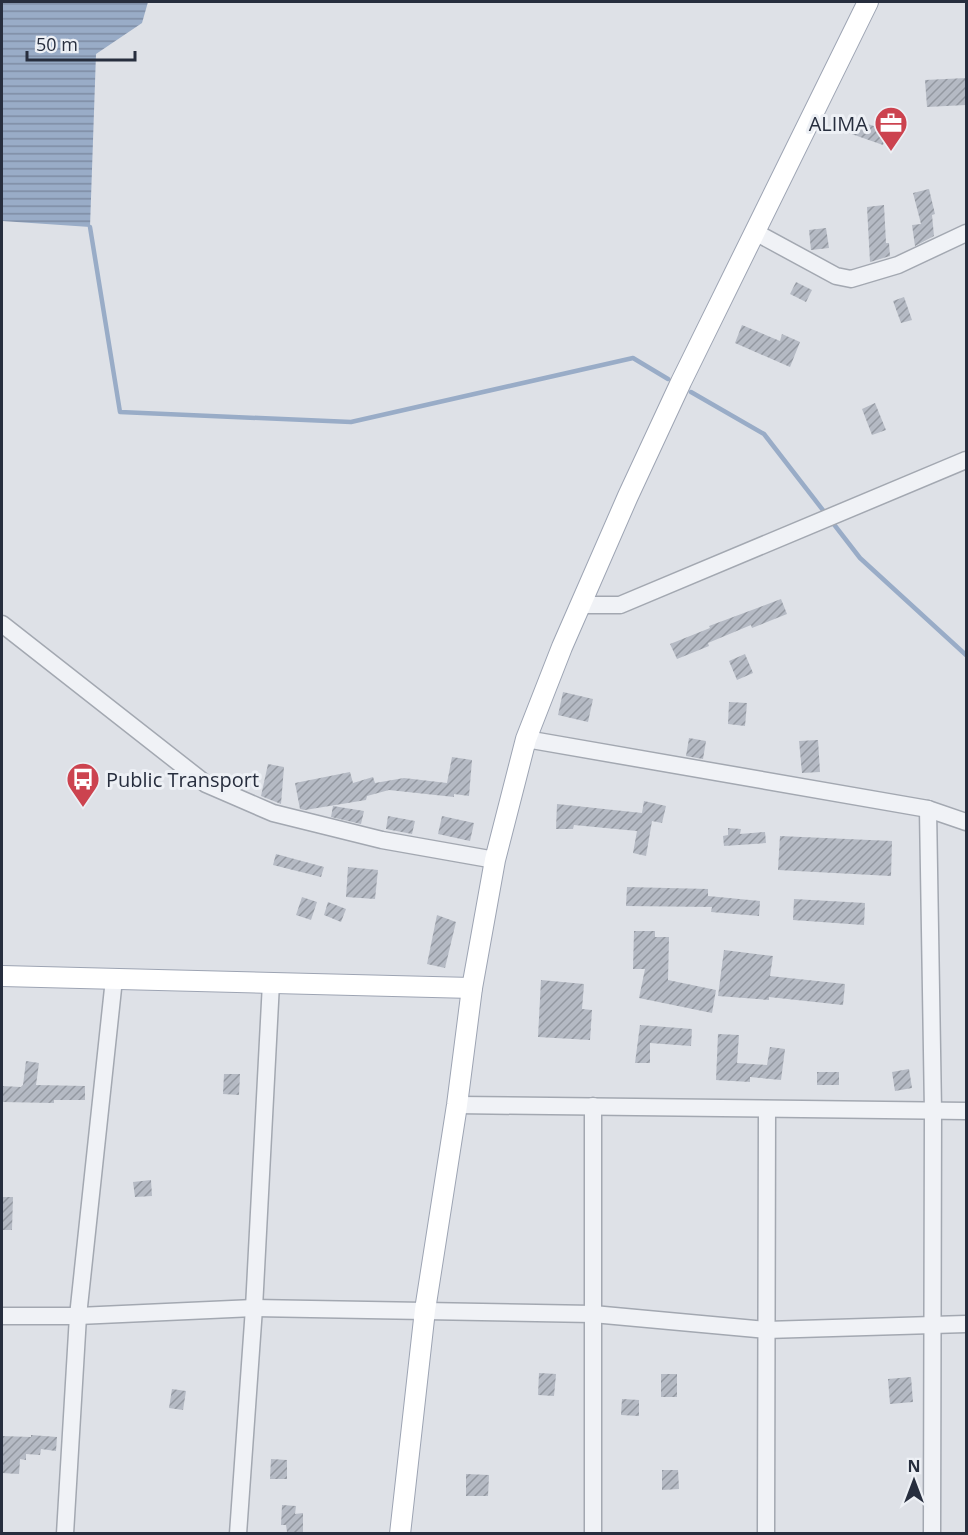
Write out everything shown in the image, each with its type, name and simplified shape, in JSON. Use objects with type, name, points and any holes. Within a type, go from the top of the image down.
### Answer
[{"type":"main road","points":[[400,1533],[425,1310],[457,1105],[472,988],[495,860],[526,739],[580,605],[628,496],[681,382],[868,2]]},
{"type":"main road","points":[[2,976],[472,988]]},
{"type":"street","points":[[755,232],[836,276],[851,279],[898,265],[966,233]]},
{"type":"street","points":[[580,605],[620,605],[966,460]]},
{"type":"street","points":[[2,624],[206,784],[273,813],[382,840],[495,860]]},
{"type":"street","points":[[526,739],[928,809],[966,822]]},
{"type":"street","points":[[928,809],[933,1111],[932,1533]]},
{"type":"street","points":[[64,1533],[78,1316],[114,980]]},
{"type":"street","points":[[238,1533],[254,1308],[271,983]]},
{"type":"street","points":[[457,1105],[966,1112]]},
{"type":"street","points":[[593,1106],[593,1533]]},
{"type":"street","points":[[766,1533],[767,1109]]},
{"type":"street","points":[[2,1316],[78,1316],[254,1308],[593,1314],[766,1330],[966,1324]]},
{"type":"water","points":[[2,2],[148,2],[142,23],[96,54],[90,227],[2,221]]},
{"type":"building","points":[[966,78],[966,105],[927,107],[925,80]]},
{"type":"building","points":[[848,117],[888,131],[883,145],[843,131]]},
{"type":"building","points":[[929,189],[935,214],[932,215],[934,236],[915,246],[912,225],[921,224],[913,193]]},
{"type":"building","points":[[884,205],[886,243],[889,243],[890,256],[870,262],[867,207]]},
{"type":"building","points":[[826,228],[829,248],[811,250],[809,230]]},
{"type":"building","points":[[796,282],[812,290],[806,302],[790,294]]},
{"type":"building","points":[[904,297],[912,320],[901,323],[893,301]]},
{"type":"building","points":[[742,325],[780,341],[782,334],[800,342],[790,367],[735,343]]},
{"type":"building","points":[[875,403],[886,430],[872,435],[862,409]]},
{"type":"building","points":[[781,599],[787,614],[752,628],[751,625],[677,659],[670,644],[710,628],[709,626]]},
{"type":"building","points":[[745,654],[753,673],[737,680],[729,661]]},
{"type":"building","points":[[563,692],[593,699],[588,722],[558,715]]},
{"type":"building","points":[[729,702],[747,703],[745,726],[728,724]]},
{"type":"building","points":[[689,738],[706,741],[703,759],[686,756]]},
{"type":"building","points":[[818,740],[820,772],[802,773],[799,741]]},
{"type":"building","points":[[452,757],[472,760],[469,796],[454,794],[454,797],[389,790],[367,796],[366,800],[300,809],[295,783],[350,772],[353,783],[373,777],[375,783],[404,778],[447,783]]},
{"type":"building","points":[[268,764],[284,767],[281,804],[261,796]]},
{"type":"building","points":[[644,801],[666,806],[662,823],[652,821],[646,856],[633,853],[637,831],[574,825],[573,829],[556,829],[557,804],[642,813]]},
{"type":"building","points":[[333,806],[364,811],[361,824],[331,817]]},
{"type":"building","points":[[388,816],[415,821],[412,834],[386,829]]},
{"type":"building","points":[[442,816],[474,823],[470,841],[438,834]]},
{"type":"building","points":[[728,828],[741,829],[740,834],[765,832],[766,843],[724,846],[723,836],[728,835]]},
{"type":"building","points":[[780,836],[892,841],[891,876],[778,870]]},
{"type":"building","points":[[276,854],[324,867],[321,877],[273,865]]},
{"type":"building","points":[[348,867],[378,870],[375,899],[346,897]]},
{"type":"building","points":[[627,887],[708,889],[708,896],[760,901],[759,916],[711,912],[712,907],[626,906]]},
{"type":"building","points":[[302,897],[317,902],[311,920],[296,915]]},
{"type":"building","points":[[794,899],[865,903],[864,925],[793,920]]},
{"type":"building","points":[[328,902],[346,909],[341,922],[324,915]]},
{"type":"building","points":[[437,915],[456,922],[445,968],[427,964]]},
{"type":"building","points":[[634,931],[655,931],[655,937],[669,937],[668,980],[716,990],[712,1013],[639,998],[645,969],[633,969]]},
{"type":"building","points":[[724,950],[773,956],[770,976],[845,984],[843,1005],[769,997],[769,1000],[718,996]]},
{"type":"building","points":[[541,980],[584,984],[582,1009],[592,1010],[590,1040],[538,1037]]},
{"type":"building","points":[[640,1025],[692,1029],[691,1046],[650,1043],[650,1063],[635,1063]]},
{"type":"building","points":[[718,1034],[739,1035],[737,1063],[767,1065],[770,1047],[785,1049],[781,1080],[750,1077],[750,1082],[716,1080]]},
{"type":"building","points":[[26,1061],[39,1063],[36,1085],[85,1086],[85,1100],[54,1100],[54,1103],[2,1102],[2,1086],[21,1087],[23,1085]]},
{"type":"building","points":[[909,1069],[912,1088],[895,1091],[892,1072]]},
{"type":"building","points":[[817,1072],[839,1072],[839,1085],[817,1085]]},
{"type":"building","points":[[224,1074],[240,1074],[239,1095],[223,1094]]},
{"type":"building","points":[[151,1180],[152,1196],[135,1197],[133,1182]]},
{"type":"building","points":[[2,1197],[13,1197],[12,1230],[2,1230]]},
{"type":"building","points":[[539,1373],[556,1374],[554,1396],[538,1395]]},
{"type":"building","points":[[661,1374],[677,1374],[677,1397],[661,1397]]},
{"type":"building","points":[[911,1377],[913,1402],[890,1404],[888,1379]]},
{"type":"building","points":[[172,1389],[186,1391],[183,1410],[169,1408]]},
{"type":"building","points":[[622,1399],[639,1400],[639,1416],[621,1415]]},
{"type":"building","points":[[31,1435],[57,1437],[56,1451],[41,1449],[40,1455],[26,1454],[26,1460],[20,1459],[19,1474],[2,1473],[2,1436],[31,1437]]},
{"type":"building","points":[[271,1459],[287,1460],[287,1479],[270,1479]]},
{"type":"building","points":[[662,1470],[678,1470],[679,1489],[662,1490]]},
{"type":"building","points":[[466,1474],[489,1475],[488,1496],[466,1496]]},
{"type":"building","points":[[282,1505],[296,1506],[295,1514],[303,1513],[303,1532],[287,1532],[286,1525],[281,1525]]},
{"type":"waterway","points":[[90,227],[120,412],[351,422],[633,358],[668,379]]},
{"type":"waterway","points":[[691,392],[764,434],[860,558],[966,655]]},
{"type":"place","name":"ALIMA","points":[[891,152]]},
{"type":"place","name":"Public Transport","points":[[83,808]]}]
